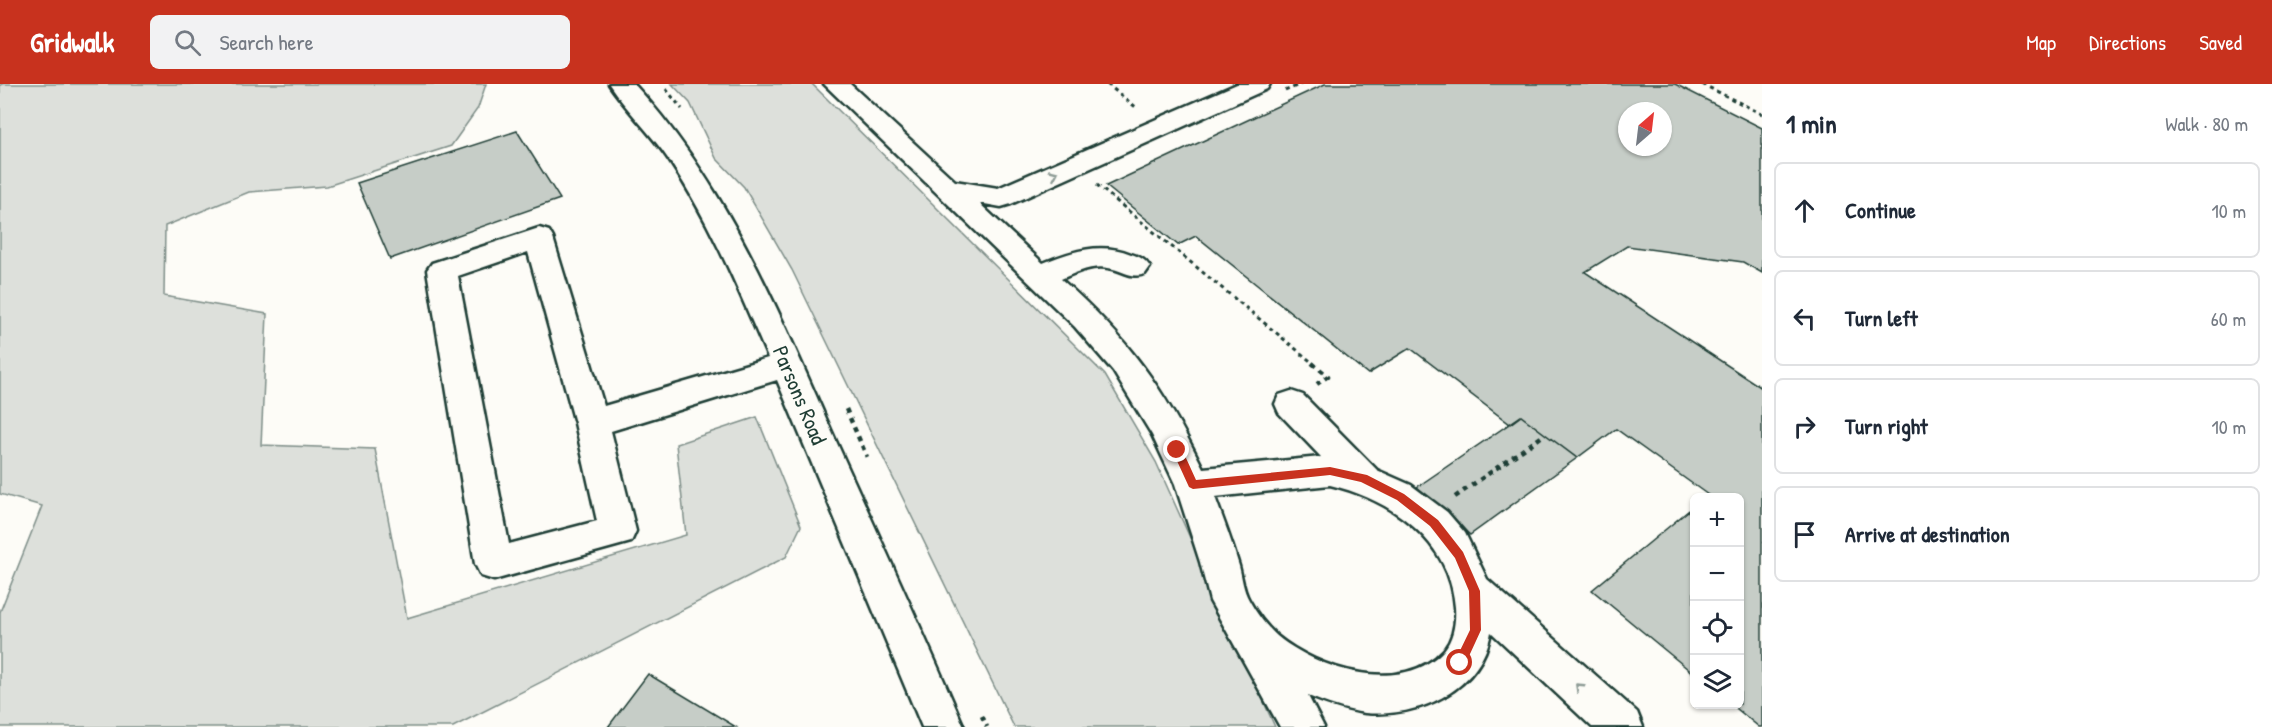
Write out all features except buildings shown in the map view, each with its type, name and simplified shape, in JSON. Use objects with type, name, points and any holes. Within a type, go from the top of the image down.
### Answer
[{"type":"street","name":"Parsons Road","points":[[621,84],[680,156],[722,227],[787,365],[943,727]]},
{"type":"street","points":[[643,84],[658,99],[663,135]]},
{"type":"street","points":[[836,84],[949,189],[1112,347],[1144,391],[1193,484],[1230,603],[1303,727]]},
{"type":"street","points":[[949,189],[1001,198],[1258,84]]},
{"type":"street","points":[[991,230],[1001,198]]},
{"type":"street","points":[[539,238],[592,423],[618,531],[494,564],[442,270],[539,238]]},
{"type":"street","points":[[1040,276],[1079,260],[1110,257],[1136,267]]},
{"type":"street","points":[[592,423],[787,365]]},
{"type":"street","points":[[1291,404],[1363,478]]},
{"type":"street","points":[[1193,484],[1330,471],[1363,478],[1400,497],[1434,523],[1460,555],[1474,591],[1475,630],[1460,663],[1430,686],[1388,695],[1340,689],[1293,670],[1252,638]]},
{"type":"street","points":[[1474,591],[1622,727]]},
{"type":"path","points":[[1702,84],[1762,114]]},
{"type":"path","points":[[1447,503],[1541,437]]},
{"type":"shaded area","points":[[486,84],[478,108],[451,146],[327,186],[249,192],[165,226],[164,296],[267,314],[261,445],[375,449],[407,618],[686,535],[676,444],[757,417],[801,526],[786,557],[453,727],[0,727],[0,612],[42,506],[0,494],[0,85]]},
{"type":"shaded area","points":[[672,84],[812,84],[1105,375],[1156,462],[1275,727],[1014,727],[792,270],[744,187],[716,158],[690,103]]},
{"type":"route","points":[[1177,450],[1193,484],[1330,471],[1363,478],[1400,497],[1434,523],[1460,555],[1474,591],[1475,630],[1460,663]]}]
